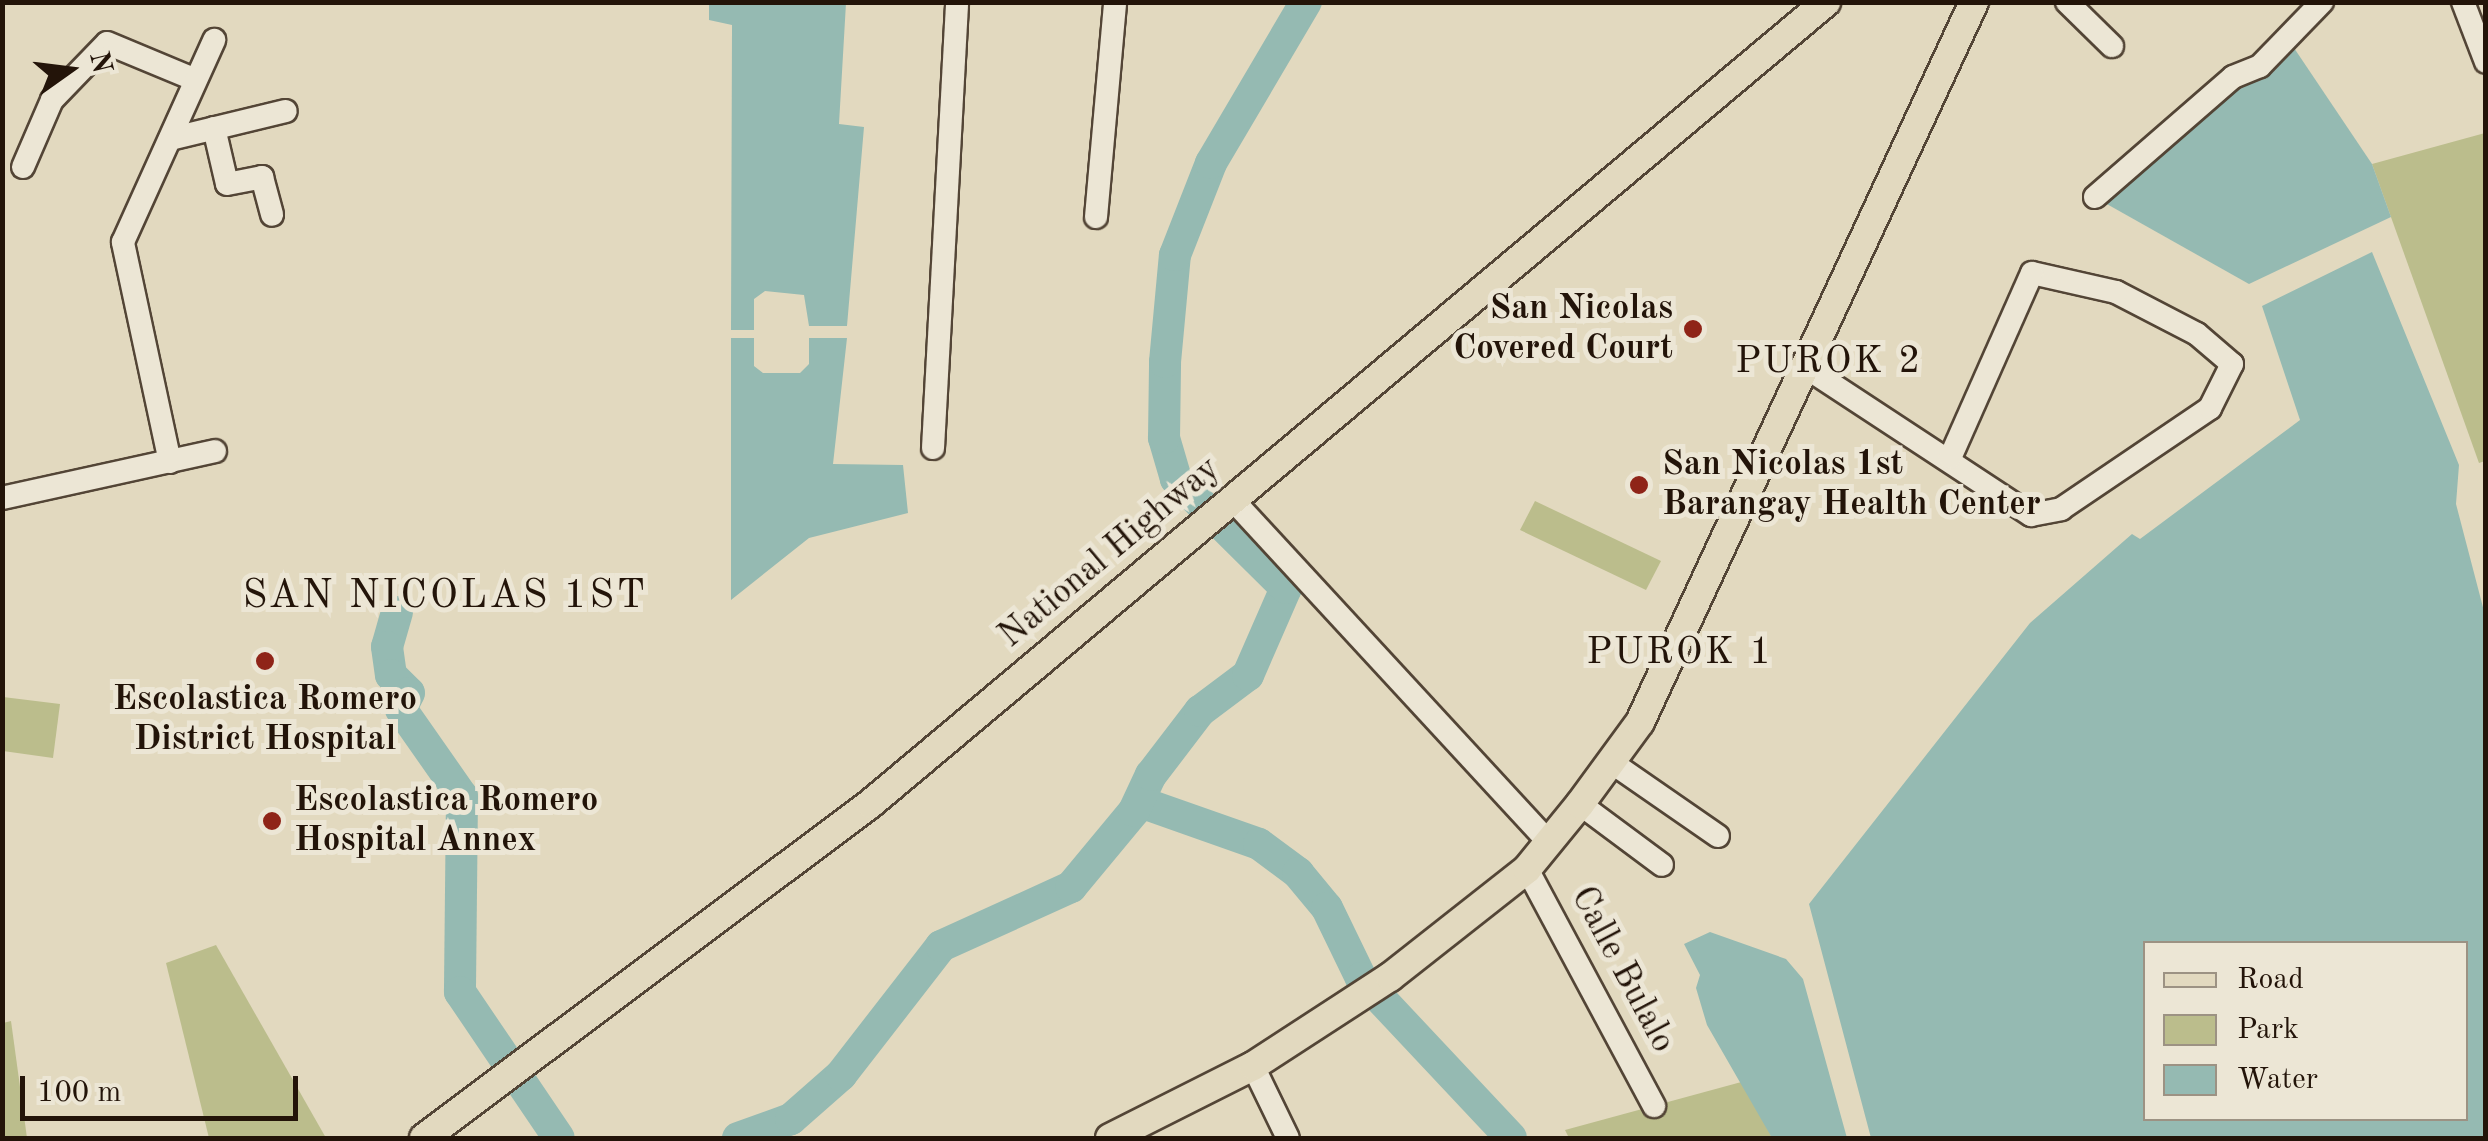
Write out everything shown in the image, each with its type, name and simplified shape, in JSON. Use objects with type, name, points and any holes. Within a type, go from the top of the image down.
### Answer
[{"type":"main road","name":"National Highway","points":[[424,1138],[526,1067],[870,804],[1826,2]]},
{"type":"main road","points":[[1110,1138],[1253,1066],[1354,1003],[1527,869],[1580,804],[1640,722],[1974,2]]},
{"type":"street","points":[[934,448],[957,2]]},
{"type":"street","points":[[1096,217],[1115,2]]},
{"type":"street","points":[[2068,2],[2112,46]]},
{"type":"street","points":[[2095,197],[2233,77],[2260,66],[2322,2]]},
{"type":"street","points":[[2463,2],[2486,62]]},
{"type":"street","points":[[170,462],[123,242],[214,40]]},
{"type":"street","points":[[22,167],[52,100],[107,42],[196,80]]},
{"type":"street","points":[[170,138],[286,111]]},
{"type":"street","points":[[214,128],[228,184],[262,177],[272,215]]},
{"type":"street","points":[[1806,368],[1950,458],[2031,515],[2061,509],[2210,408],[2232,364],[2197,334],[2116,292],[2032,273],[1950,458]]},
{"type":"street","points":[[2,498],[215,450]]},
{"type":"street","points":[[1229,502],[1548,841]]},
{"type":"street","points":[[1611,762],[1718,836]]},
{"type":"street","points":[[1580,804],[1662,865]]},
{"type":"street","name":"Calle Bulalo","points":[[1527,869],[1654,1106]]},
{"type":"street","points":[[1253,1066],[1288,1138]]},
{"type":"green space","points":[[2485,133],[2485,461],[2479,463],[2372,164]]},
{"type":"green space","points":[[1535,501],[1661,561],[1646,590],[1520,530]]},
{"type":"green space","points":[[3,697],[60,704],[53,758],[3,751]]},
{"type":"green space","points":[[216,945],[326,1138],[209,1138],[166,963]]},
{"type":"green space","points":[[11,1021],[27,1138],[3,1138],[3,1023]]},
{"type":"green space","points":[[1745,1081],[1772,1138],[1569,1138],[1565,1130]]},
{"type":"water","points":[[709,3],[846,3],[839,124],[864,127],[847,326],[809,326],[804,295],[765,291],[754,299],[754,330],[731,330],[732,25],[709,20]]},
{"type":"water","points":[[2290,42],[2372,164],[2391,217],[2249,284],[2105,203],[2234,82]]},
{"type":"water","points":[[2372,252],[2459,465],[2456,504],[2485,615],[2485,1138],[1871,1138],[1809,904],[2030,623],[2132,534],[2140,539],[2300,420],[2262,306]]},
{"type":"water","points":[[731,338],[754,338],[754,366],[763,373],[800,373],[809,364],[809,338],[847,338],[833,464],[903,465],[908,513],[809,538],[731,600]]},
{"type":"water","points":[[1710,932],[1786,959],[1803,979],[1847,1138],[1772,1138],[1707,1025],[1696,988],[1700,975],[1684,944]]},
{"type":"waterway","points":[[738,1138],[791,1119],[841,1075],[941,946],[1071,887],[1134,811],[1151,775],[1200,711],[1248,675],[1286,588],[1176,479],[1164,438],[1165,362],[1175,255],[1211,163],[1306,2]]},
{"type":"waterway","points":[[397,612],[387,647],[391,675],[409,693],[401,709],[462,796],[460,992],[559,1138]]},
{"type":"waterway","points":[[1140,802],[1259,844],[1298,873],[1327,908],[1361,978],[1511,1138]]},
{"type":"place","name":"San Nicolas Covered Court","points":[[1693,329]]},
{"type":"place","name":"San Nicolas 1st Barangay Health Center","points":[[1639,485]]},
{"type":"place","name":"Escolastica Romero District Hospital","points":[[265,661]]},
{"type":"place","name":"Escolastica Romero Hospital Annex","points":[[272,821]]},
{"type":"district","name":"PUROK 2","points":[[1829,363]]},
{"type":"district","name":"SAN NICOLAS 1ST","points":[[445,597]]},
{"type":"district","name":"PUROK 1","points":[[1680,654]]}]
